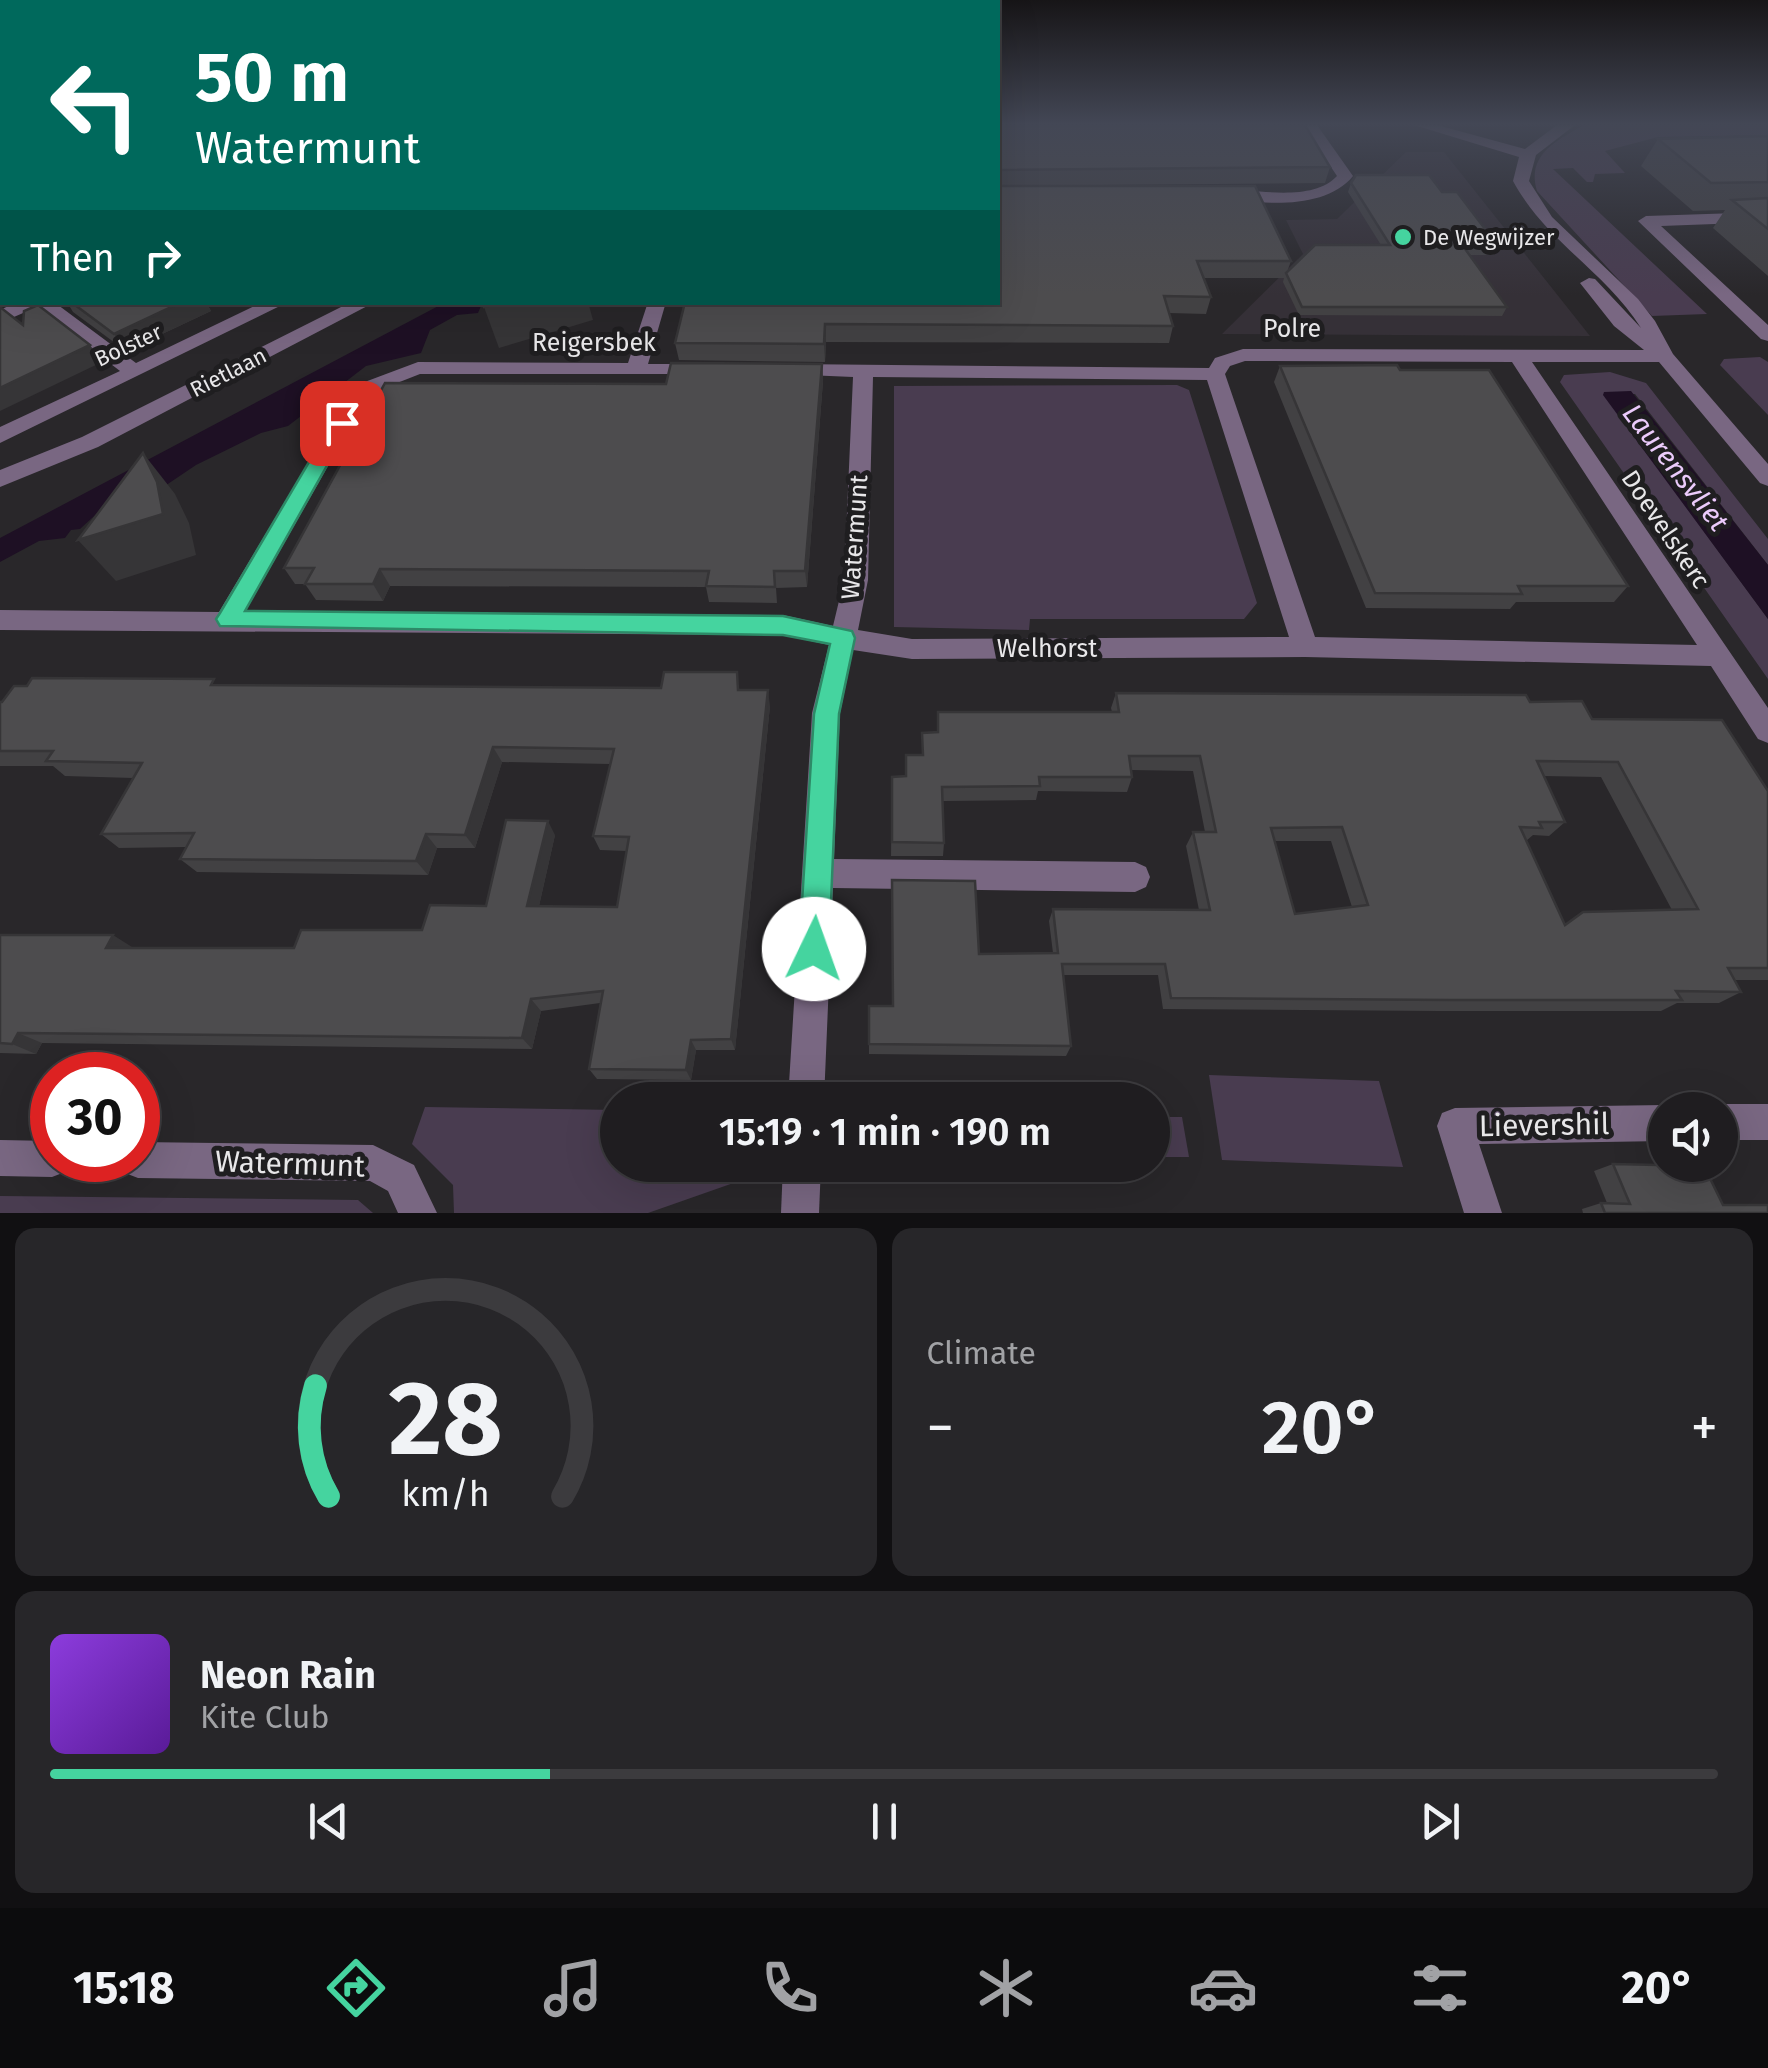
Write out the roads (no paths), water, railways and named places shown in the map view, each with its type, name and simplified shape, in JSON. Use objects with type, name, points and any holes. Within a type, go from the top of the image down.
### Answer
[{"type":"street","points":[[1202,194],[1324,194],[1342,182]]},
{"type":"street","points":[[1523,182],[1525,189],[1585,263],[1589,282],[1622,322],[1664,356],[1768,478]]},
{"type":"street","points":[[1763,326],[1646,220],[1768,217]]},
{"type":"street","points":[[0,316],[27,305]]},
{"type":"street","points":[[46,305],[132,370]]},
{"type":"street","name":"Bolster","points":[[0,436],[272,305]]},
{"type":"street","name":"Rietlaan","points":[[0,480],[90,442],[360,305]]},
{"type":"street","points":[[636,369],[656,305]]},
{"type":"street","name":"Polre","points":[[1215,374],[1222,362],[1243,356],[1664,356]]},
{"type":"street","name":"Doevelskerc","points":[[1519,358],[1768,731]]},
{"type":"street","name":"Reigersbek","points":[[228,619],[360,390],[418,368],[730,370]]},
{"type":"street","points":[[768,370],[1215,374],[1304,647]]},
{"type":"street","name":"Watermunt","points":[[0,620],[783,626],[844,638],[856,580],[863,371]]},
{"type":"street","name":"Rietlaan","points":[[0,496],[50,470],[90,442]]},
{"type":"street","points":[[807,1082],[826,714],[844,638]]},
{"type":"street","name":"Welhorst","points":[[844,638],[912,649],[1304,647],[1717,656]]},
{"type":"street","points":[[818,873],[1135,878]]},
{"type":"street","points":[[1738,1122],[1768,1122]]},
{"type":"street","name":"Lievershil","points":[[1483,1213],[1456,1126],[1648,1123]]},
{"type":"street","points":[[0,1158],[30,1158]]},
{"type":"street","name":"Watermunt","points":[[160,1160],[373,1163],[401,1178],[418,1213]]},
{"type":"street","points":[[800,1213],[801,1182]]},
{"type":"water","points":[[440,305],[484,305],[478,313],[457,315],[430,330],[421,353],[366,366],[288,426],[261,433],[196,465],[153,494],[104,507],[65,538],[39,541],[0,562],[0,538]]},
{"type":"water","name":"Laurensvliet","points":[[1631,391],[1768,565],[1768,619],[1603,395]]},
{"type":"place","name":"De Wegwijzer","points":[[1403,237]]}]
